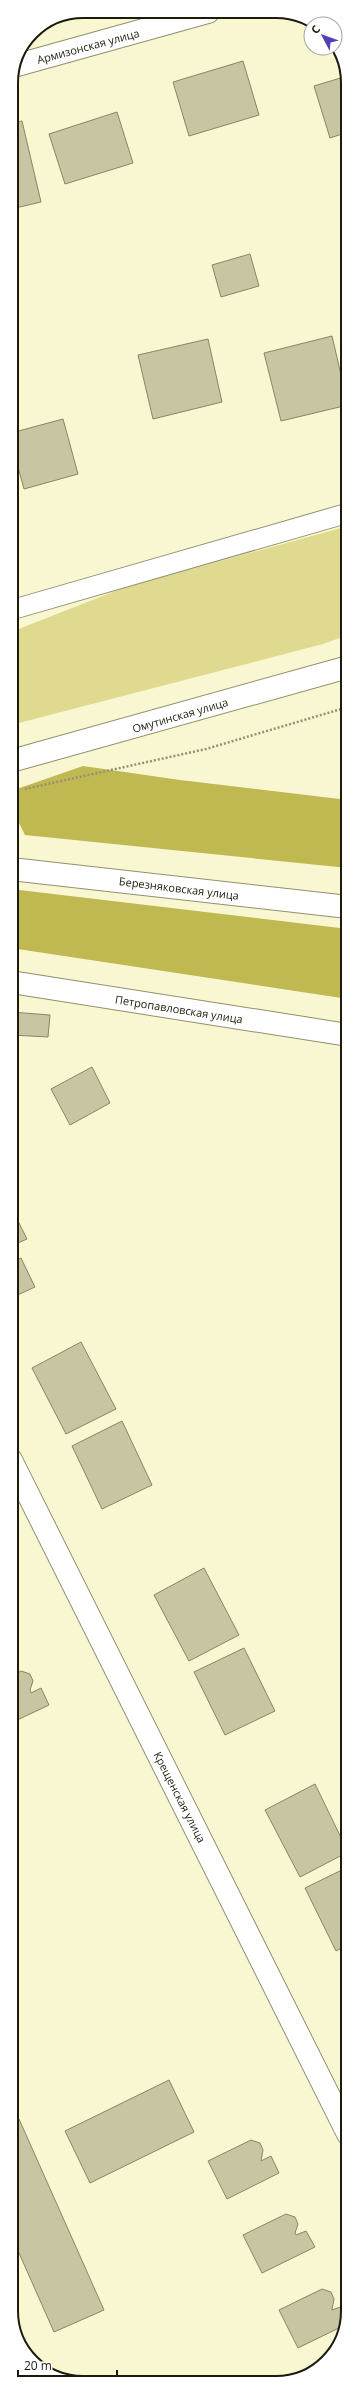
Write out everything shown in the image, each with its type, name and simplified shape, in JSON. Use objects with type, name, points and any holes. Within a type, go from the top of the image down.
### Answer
[{"type":"street","name":"Армизонская улица","points":[[21,64],[186,18]]},
{"type":"street","name":"Омутинская улица","points":[[18,759],[341,669]]},
{"type":"street","name":"Березняковская улица","points":[[18,870],[341,906]]},
{"type":"street","name":"Петропавловская улица","points":[[18,983],[341,1034]]},
{"type":"street","name":"Крещенская улица","points":[[18,1474],[341,2120]]},
{"type":"lane","points":[[18,608],[341,515]]},
{"type":"path","points":[[19,790],[206,749],[341,709]]},
{"type":"shaded area","points":[[341,528],[341,638],[323,644],[18,723],[18,629],[123,588]]},
{"type":"shaded area","points":[[83,766],[180,780],[341,799],[341,867],[25,835],[18,821],[18,789]]},
{"type":"shaded area","points":[[18,890],[341,928],[341,998],[18,949]]},
{"type":"building","points":[[243,61],[259,115],[189,136],[173,82]]},
{"type":"building","points":[[341,78],[341,134],[330,138],[314,86]]},
{"type":"building","points":[[117,112],[133,163],[65,184],[49,134]]},
{"type":"building","points":[[22,121],[41,202],[18,207],[18,122]]},
{"type":"building","points":[[250,254],[259,286],[221,297],[212,265]]},
{"type":"building","points":[[332,336],[341,375],[341,407],[281,421],[264,353]]},
{"type":"building","points":[[208,339],[222,402],[153,419],[138,355]]},
{"type":"building","points":[[63,419],[78,474],[24,489],[18,467],[18,431]]},
{"type":"building","points":[[18,1013],[50,1015],[48,1037],[18,1035]]},
{"type":"building","points":[[92,1067],[110,1103],[70,1125],[51,1089]]},
{"type":"building","points":[[18,1221],[27,1239],[18,1243]]},
{"type":"building","points":[[21,1258],[35,1287],[18,1295],[18,1260]]},
{"type":"building","points":[[81,1342],[116,1409],[66,1434],[32,1368]]},
{"type":"building","points":[[122,1421],[152,1485],[102,1509],[72,1446]]},
{"type":"building","points":[[204,1568],[239,1635],[189,1661],[154,1595]]},
{"type":"building","points":[[244,1648],[275,1711],[225,1735],[194,1672]]},
{"type":"building","points":[[21,1671],[30,1674],[33,1681],[30,1690],[31,1693],[41,1688],[49,1705],[18,1720],[18,1672]]},
{"type":"building","points":[[315,1784],[341,1838],[341,1856],[300,1877],[265,1810]]},
{"type":"building","points":[[341,1870],[341,1948],[336,1951],[305,1888]]},
{"type":"building","points":[[169,2080],[194,2132],[90,2183],[65,2131]]},
{"type":"building","points":[[18,2120],[104,2310],[54,2332],[18,2251]]},
{"type":"building","points":[[251,2140],[260,2143],[263,2150],[261,2161],[271,2156],[279,2173],[227,2199],[208,2161]]},
{"type":"building","points":[[286,2214],[295,2217],[298,2224],[295,2233],[296,2235],[306,2231],[315,2247],[262,2273],[243,2235]]},
{"type":"building","points":[[322,2289],[331,2292],[334,2299],[332,2310],[341,2307],[339,2328],[298,2348],[279,2310]]}]
